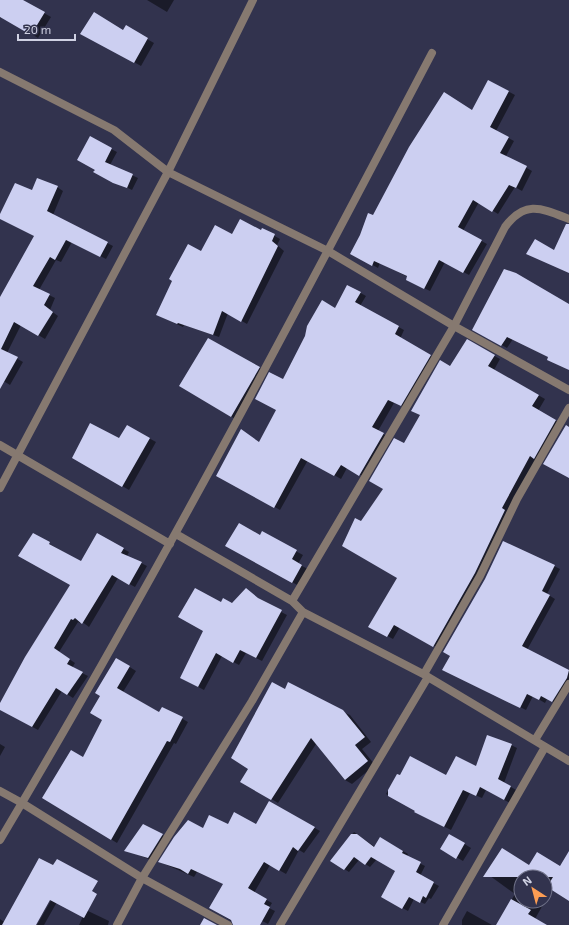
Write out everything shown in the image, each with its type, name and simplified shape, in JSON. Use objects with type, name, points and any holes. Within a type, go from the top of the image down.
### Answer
[{"type":"street","points":[[0,488],[19,455],[168,172],[253,0]]},
{"type":"street","points":[[0,840],[176,534],[328,251],[432,53]]},
{"type":"street","points":[[0,72],[114,130],[168,172],[328,251],[454,326],[569,390]]},
{"type":"street","points":[[292,602],[454,326],[505,227],[512,217],[522,210],[534,208],[569,219]]},
{"type":"street","points":[[280,925],[426,676],[480,576],[517,499],[569,408]]},
{"type":"street","points":[[0,445],[170,544]]},
{"type":"street","points":[[176,534],[292,602],[303,612],[426,676],[569,761]]},
{"type":"street","points":[[117,925],[142,878],[252,701],[303,612]]},
{"type":"street","points":[[535,740],[569,684]]},
{"type":"street","points":[[443,925],[545,747]]},
{"type":"street","points":[[0,791],[22,802],[142,878],[228,925]]},
{"type":"building","points":[[0,0],[23,0],[45,12],[31,35],[0,17]]},
{"type":"building","points":[[94,12],[123,30],[126,25],[148,38],[134,63],[80,34]]},
{"type":"building","points":[[488,80],[509,91],[490,127],[509,137],[500,153],[527,166],[516,188],[509,185],[492,212],[473,200],[458,227],[482,240],[463,273],[439,260],[424,289],[406,280],[407,276],[374,261],[372,266],[350,254],[360,235],[368,213],[373,215],[409,147],[444,92],[472,110]]},
{"type":"building","points":[[90,136],[112,148],[105,162],[133,174],[127,188],[113,183],[93,172],[95,170],[77,160]]},
{"type":"building","points":[[37,178],[58,186],[47,211],[108,242],[100,257],[66,240],[55,260],[50,257],[33,286],[50,294],[44,305],[53,312],[38,336],[14,322],[1,349],[18,357],[0,389],[0,297],[34,236],[0,219],[0,214],[15,183],[32,190]]},
{"type":"building","points":[[240,219],[261,230],[262,228],[275,234],[272,241],[278,246],[241,322],[222,311],[213,335],[178,323],[177,324],[156,315],[172,281],[169,279],[188,244],[201,251],[215,225],[232,234]]},
{"type":"building","points":[[566,224],[569,224],[569,273],[526,254],[535,239],[554,250]]},
{"type":"building","points":[[504,269],[516,273],[569,304],[569,370],[547,360],[548,357],[507,337],[501,346],[472,330]]},
{"type":"building","points":[[347,285],[361,292],[355,302],[399,326],[395,334],[431,355],[401,406],[388,400],[372,427],[384,433],[359,476],[341,465],[334,476],[301,458],[274,508],[216,476],[241,429],[259,442],[276,410],[255,399],[269,372],[283,379],[305,336],[307,326],[322,300],[335,308]]},
{"type":"building","points":[[208,338],[260,367],[231,417],[179,386]]},
{"type":"building","points":[[467,339],[495,355],[488,366],[539,395],[532,406],[556,420],[534,459],[530,456],[502,508],[505,510],[475,573],[433,647],[394,625],[387,637],[368,627],[397,578],[342,546],[355,518],[361,521],[383,489],[369,481],[394,438],[404,443],[420,415],[411,411],[440,360],[450,366]]},
{"type":"building","points":[[90,423],[119,438],[127,425],[150,438],[122,487],[72,458]]},
{"type":"building","points":[[566,425],[569,427],[569,478],[543,464]]},
{"type":"building","points":[[239,523],[260,535],[262,531],[297,550],[292,559],[302,565],[292,583],[225,546]]},
{"type":"building","points":[[33,533],[50,542],[49,544],[81,561],[97,533],[124,548],[121,553],[142,562],[129,585],[112,575],[82,624],[75,618],[73,620],[71,619],[54,648],[70,659],[67,664],[83,672],[67,695],[56,688],[32,727],[0,710],[0,703],[25,657],[70,585],[18,556]]},
{"type":"building","points":[[503,541],[555,565],[542,591],[550,595],[522,646],[569,670],[567,678],[552,702],[541,696],[539,700],[527,694],[520,708],[442,670],[450,656],[443,652],[485,579]]},
{"type":"building","points":[[195,588],[221,602],[223,598],[232,603],[246,588],[258,598],[282,610],[256,658],[240,650],[233,663],[216,653],[198,687],[180,678],[203,631],[178,617]]},
{"type":"building","points":[[116,658],[130,666],[117,688],[159,712],[162,707],[183,717],[170,742],[167,741],[111,840],[42,798],[71,750],[83,757],[102,720],[90,713],[100,696],[95,693]]},
{"type":"building","points":[[272,682],[285,689],[288,682],[343,710],[365,737],[355,745],[368,761],[345,780],[311,738],[271,800],[240,782],[248,769],[231,758]]},
{"type":"building","points":[[487,735],[512,744],[498,779],[511,786],[504,800],[480,787],[476,796],[463,790],[444,827],[414,812],[415,811],[388,796],[388,790],[397,774],[400,775],[410,756],[446,775],[456,756],[476,766]]},
{"type":"building","points":[[269,801],[315,827],[298,851],[293,847],[279,871],[264,862],[248,888],[267,899],[264,904],[270,907],[260,925],[233,925],[231,920],[209,908],[223,884],[191,869],[188,874],[180,869],[158,862],[174,837],[188,820],[203,828],[209,815],[228,824],[234,812],[256,824]]},
{"type":"building","points":[[143,824],[163,834],[148,858],[124,851]]},
{"type":"building","points":[[351,834],[357,834],[374,847],[380,837],[403,851],[402,853],[421,862],[416,872],[434,882],[426,898],[423,896],[420,903],[409,897],[402,909],[381,897],[395,871],[371,857],[365,865],[354,857],[344,870],[330,861]]},
{"type":"building","points":[[449,834],[465,843],[456,859],[440,849]]},
{"type":"building","points":[[502,848],[529,865],[537,852],[560,866],[569,851],[569,901],[553,891],[553,869],[513,869],[513,877],[483,877]]},
{"type":"building","points":[[39,858],[53,865],[57,859],[98,881],[92,891],[97,894],[84,918],[50,900],[36,925],[2,925]]},
{"type":"building","points":[[511,899],[513,900],[513,909],[529,909],[531,910],[528,914],[547,925],[496,925]]},
{"type":"building","points":[[204,918],[217,925],[200,925]]}]
